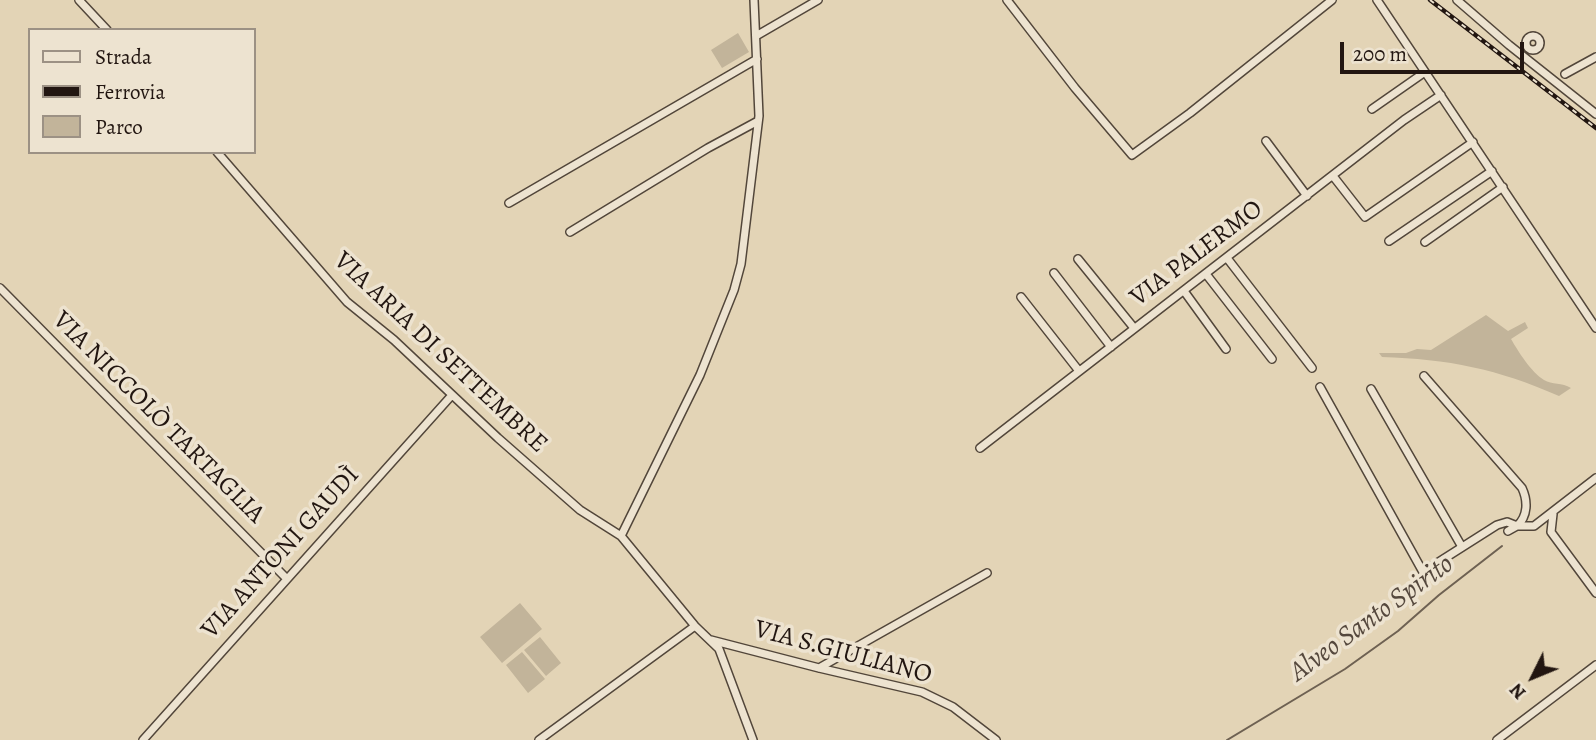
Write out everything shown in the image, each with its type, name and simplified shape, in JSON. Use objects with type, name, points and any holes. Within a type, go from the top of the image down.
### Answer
[{"type":"street","points":[[79,0],[105,28]]},
{"type":"street","points":[[621,536],[700,375],[734,290],[741,264],[758,121],[754,0]]},
{"type":"street","points":[[756,36],[818,0]]},
{"type":"street","points":[[1007,0],[1075,88],[1132,155],[1190,113],[1332,0]]},
{"type":"street","points":[[1377,0],[1596,328]]},
{"type":"street","points":[[1457,0],[1518,53],[1596,114]]},
{"type":"street","points":[[1518,53],[1527,46]]},
{"type":"street","points":[[1565,74],[1596,57]]},
{"type":"street","points":[[509,203],[757,59]]},
{"type":"street","points":[[1372,109],[1425,72]]},
{"type":"street","name":"VIA PALERMO","points":[[980,448],[1404,120],[1441,95]]},
{"type":"street","points":[[570,232],[708,148],[758,121]]},
{"type":"street","points":[[1266,141],[1307,196]]},
{"type":"street","points":[[1333,176],[1365,217],[1473,142]]},
{"type":"street","name":"VIA ARIA DI SETTEMBRE","points":[[219,154],[347,302],[394,340],[580,510],[621,536],[695,626],[719,649],[753,740]]},
{"type":"street","points":[[1389,241],[1492,171]]},
{"type":"street","points":[[1425,242],[1503,187]]},
{"type":"street","points":[[1078,258],[1134,328]]},
{"type":"street","points":[[1227,258],[1312,368]]},
{"type":"street","points":[[1054,273],[1111,347]]},
{"type":"street","points":[[1206,274],[1272,359]]},
{"type":"street","name":"VIA NICCOLÒ TARTAGLIA","points":[[0,288],[286,578]]},
{"type":"street","points":[[1184,292],[1226,349]]},
{"type":"street","points":[[1021,297],[1079,371]]},
{"type":"street","points":[[1424,376],[1527,497],[1523,520],[1508,531]]},
{"type":"street","points":[[1320,387],[1423,572],[1497,525],[1507,522],[1517,526],[1534,526],[1596,478]]},
{"type":"street","points":[[1371,389],[1462,547]]},
{"type":"street","name":"VIA ANTONI GAUDÌ","points":[[143,740],[452,395]]},
{"type":"street","points":[[1553,513],[1550,532],[1596,593]]},
{"type":"street","points":[[819,668],[987,573]]},
{"type":"street","points":[[539,740],[695,626]]},
{"type":"street","name":"VIA S.GIULIANO","points":[[710,639],[922,692],[953,707],[996,740]]},
{"type":"street","points":[[1497,740],[1596,665]]},
{"type":"green space","points":[[738,33],[749,52],[722,68],[711,50]]},
{"type":"green space","points":[[1486,315],[1508,331],[1525,322],[1528,328],[1511,339],[1521,355],[1544,380],[1571,388],[1559,396],[1494,372],[1429,360],[1382,357],[1379,353],[1431,350]]},
{"type":"green space","points":[[520,603],[542,629],[502,663],[480,637]]},
{"type":"green space","points":[[540,637],[561,663],[546,676],[524,650]]},
{"type":"green space","points":[[522,652],[545,679],[528,693],[506,665]]},
{"type":"waterway","name":"Alveo Santo Spirito","points":[[1227,740],[1345,669],[1398,631],[1502,546]]},
{"type":"railway","points":[[1430,0],[1596,128]]}]
